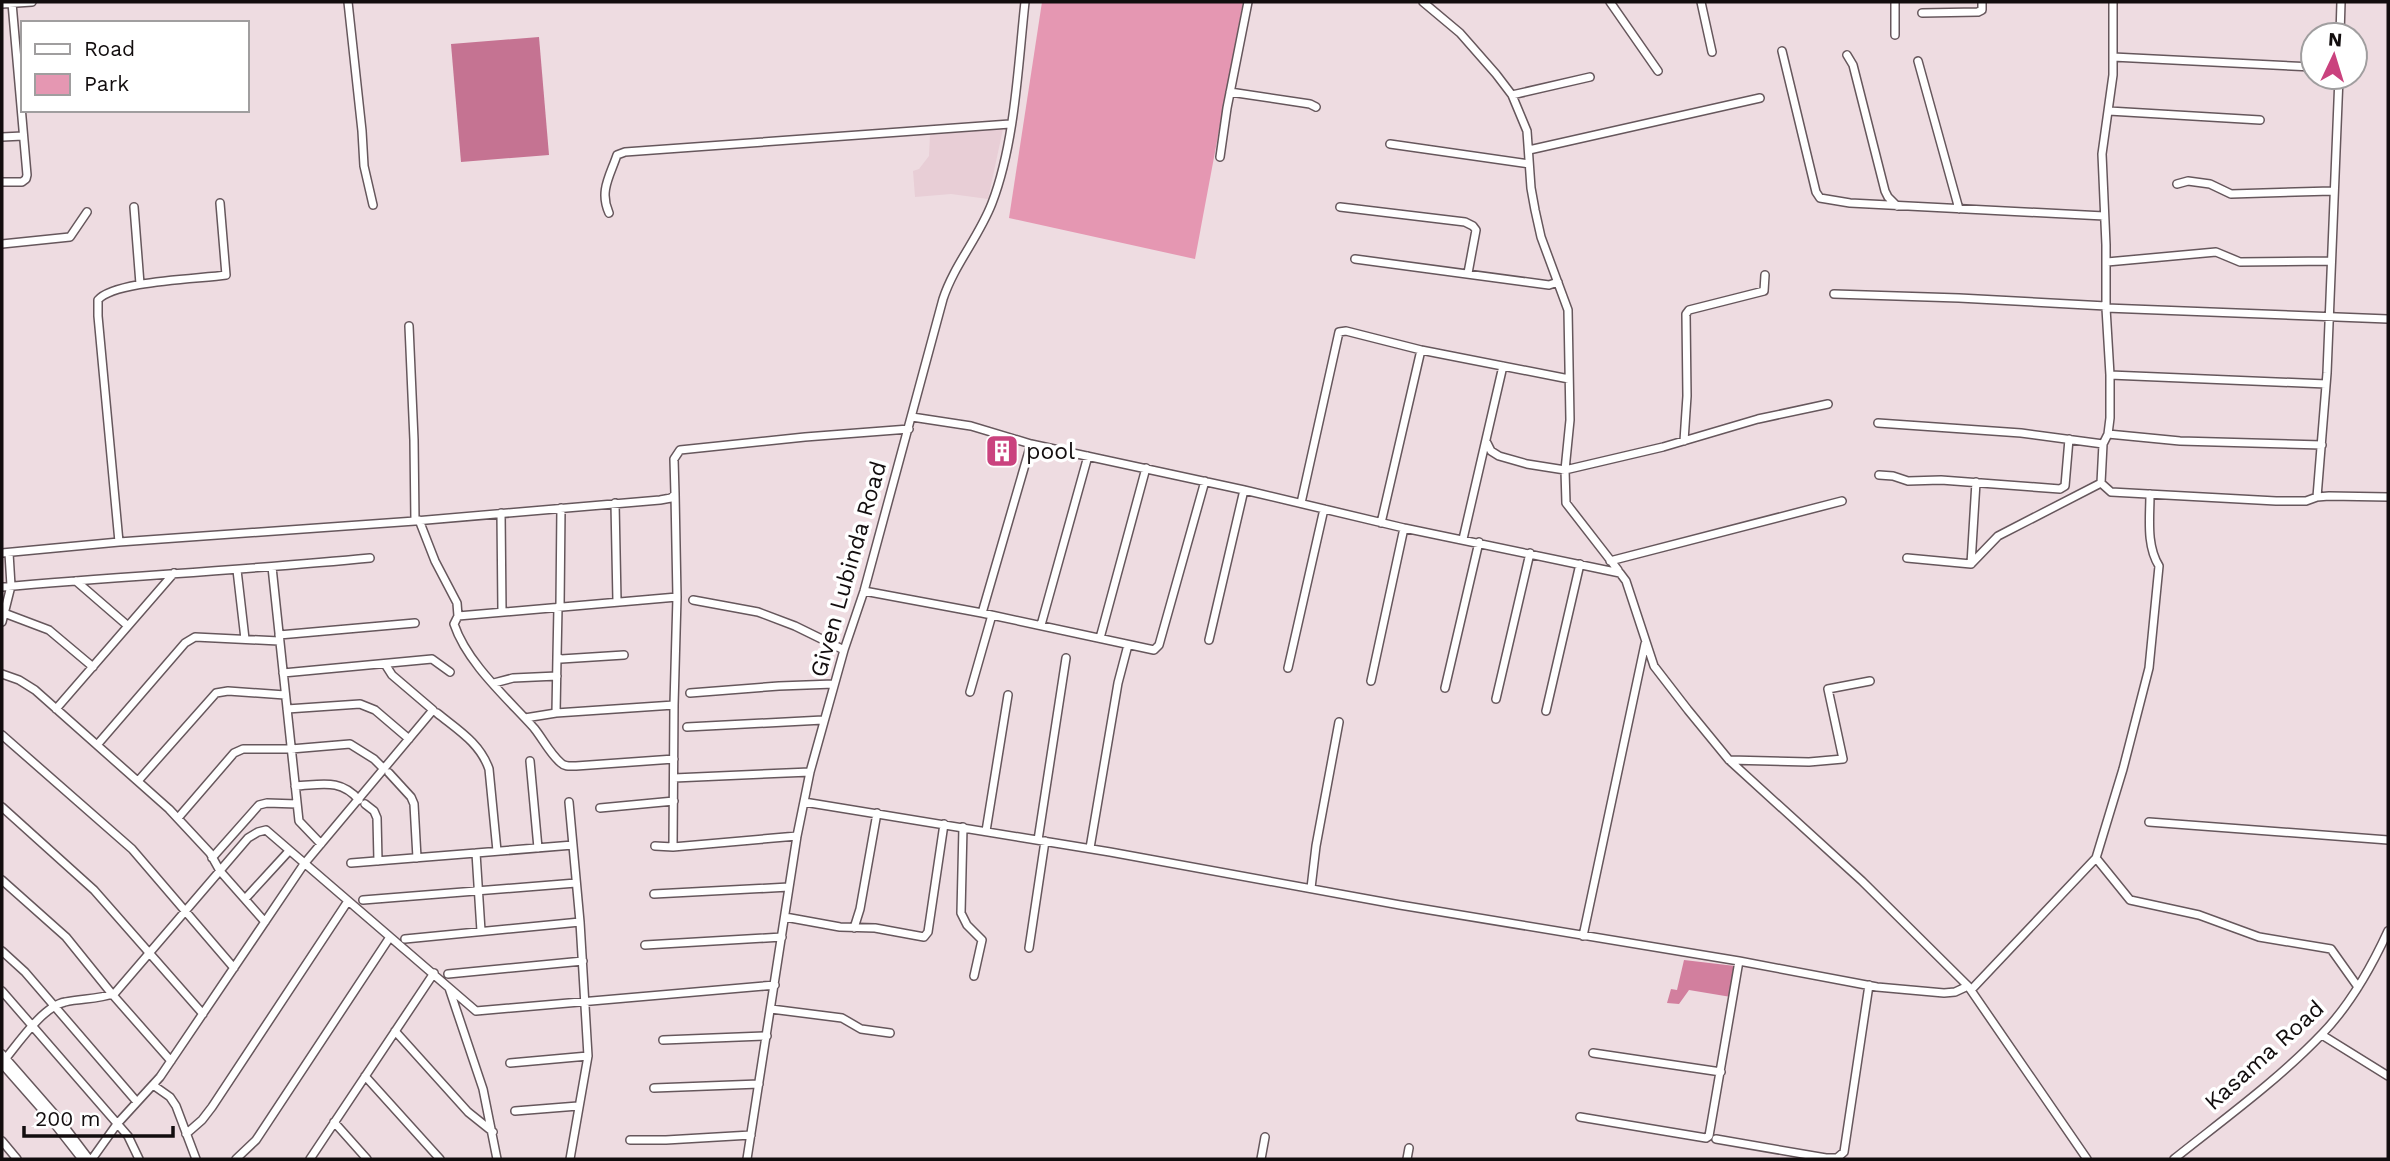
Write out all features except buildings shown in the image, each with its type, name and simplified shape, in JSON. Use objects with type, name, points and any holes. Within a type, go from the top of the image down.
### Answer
[{"type":"street","points":[[2,5],[33,2]]},
{"type":"street","points":[[348,2],[364,166],[373,205]]},
{"type":"street","name":"Given Lubinda Road","points":[[747,1159],[797,836],[810,772],[823,720],[864,591],[946,290],[993,201],[1006,151],[1025,2]]},
{"type":"street","points":[[1220,157],[1248,2]]},
{"type":"street","points":[[1423,2],[1460,33],[1496,74],[1511,95],[1527,131],[1531,188],[1541,237],[1568,310],[1570,420],[1565,470],[1566,503],[1626,581],[1654,666],[1729,760],[1862,881],[1970,988],[2087,1159]]},
{"type":"street","points":[[1610,2],[1658,71]]},
{"type":"street","points":[[1701,2],[1712,52]]},
{"type":"street","points":[[1895,2],[1895,35]]},
{"type":"street","points":[[1922,13],[1978,12],[1982,10],[1982,2]]},
{"type":"street","points":[[2113,2],[2109,111],[2102,144],[2110,374],[2108,435],[2103,444],[2101,483],[2110,492],[2276,501],[2306,501],[2316,497],[2388,498]]},
{"type":"street","points":[[2340,21],[2341,2]]},
{"type":"street","points":[[12,3],[21,112]]},
{"type":"street","points":[[1782,51],[1819,198],[1898,206],[2104,216]]},
{"type":"street","points":[[1847,55],[1853,65],[1885,191],[1898,206]]},
{"type":"street","points":[[2113,57],[2299,66]]},
{"type":"street","points":[[1918,61],[1959,209]]},
{"type":"street","points":[[1511,95],[1590,77]]},
{"type":"street","points":[[2316,497],[2326,384],[2338,91]]},
{"type":"street","points":[[1230,92],[1317,107]]},
{"type":"street","points":[[1529,150],[1760,98]]},
{"type":"street","points":[[2109,111],[2260,120]]},
{"type":"street","points":[[2,182],[22,182],[26,179],[21,112]]},
{"type":"street","points":[[609,213],[605,203],[606,180],[617,155],[625,152],[1010,124]]},
{"type":"street","points":[[2,137],[23,136]]},
{"type":"street","points":[[1390,144],[1529,164]]},
{"type":"street","points":[[2177,184],[2188,181],[2210,184],[2231,194],[2333,191]]},
{"type":"street","points":[[120,542],[98,300],[107,292],[140,284],[226,275],[220,203]]},
{"type":"street","points":[[134,207],[140,284]]},
{"type":"street","points":[[1339,208],[1465,222],[1474,226],[1476,230],[1468,273]]},
{"type":"street","points":[[2,244],[70,237],[88,212]]},
{"type":"street","points":[[2107,262],[2216,252],[2240,261],[2331,261]]},
{"type":"street","points":[[1355,259],[1549,285],[1558,282]]},
{"type":"street","points":[[1684,442],[1687,396],[1686,314],[1689,310],[1764,291],[1765,275]]},
{"type":"street","points":[[1834,294],[2388,319]]},
{"type":"street","points":[[409,327],[417,520],[460,614]]},
{"type":"street","points":[[1301,503],[1339,332],[1346,331],[1421,350],[1569,379]]},
{"type":"street","points":[[1381,523],[1421,350]]},
{"type":"street","points":[[1463,539],[1503,366]]},
{"type":"street","points":[[2110,374],[2326,384]]},
{"type":"street","points":[[1480,460],[1493,453],[1527,464],[1565,470],[1684,442],[1758,419],[1828,404]]},
{"type":"street","points":[[912,417],[971,426],[1031,444],[1244,489],[1381,523],[1620,573]]},
{"type":"street","points":[[1878,423],[2021,433],[2103,444]]},
{"type":"street","points":[[673,847],[677,597],[674,458],[680,450],[686,448],[909,429]]},
{"type":"street","points":[[2108,435],[2180,441],[2322,445]]},
{"type":"street","points":[[1879,475],[1908,481],[1976,482],[2060,489],[2065,486],[2068,471],[2069,439]]},
{"type":"street","points":[[1487,443],[1493,453]]},
{"type":"street","points":[[982,612],[1031,444]]},
{"type":"street","points":[[1041,625],[1088,456]]},
{"type":"street","points":[[1100,638],[1146,468]]},
{"type":"street","points":[[864,591],[982,612],[1154,650],[1159,645],[1205,481]]},
{"type":"street","points":[[1971,564],[1976,482]]},
{"type":"street","points":[[1971,564],[1998,536],[2101,483]]},
{"type":"street","points":[[1209,640],[1244,489]]},
{"type":"street","points":[[804,802],[1090,848],[1869,985],[1955,992],[1970,988],[2096,858],[2149,668],[2158,566],[2150,540],[2150,494]]},
{"type":"street","points":[[2,622],[11,586],[5,553],[674,498]]},
{"type":"street","points":[[1610,561],[1842,501]]},
{"type":"street","points":[[615,503],[617,601]]},
{"type":"street","points":[[556,713],[561,508]]},
{"type":"street","points":[[1288,668],[1324,509]]},
{"type":"street","points":[[500,513],[502,611]]},
{"type":"street","points":[[1371,681],[1404,528]]},
{"type":"street","points":[[1445,688],[1479,542]]},
{"type":"street","points":[[1496,699],[1530,553]]},
{"type":"street","points":[[2,587],[174,572],[272,568],[370,558]]},
{"type":"street","points":[[1906,558],[1971,564]]},
{"type":"street","points":[[1546,711],[1580,564]]},
{"type":"street","points":[[272,568],[299,821],[321,844]]},
{"type":"street","points":[[237,570],[245,639]]},
{"type":"street","points":[[56,709],[174,572]]},
{"type":"street","points":[[76,580],[128,626]]},
{"type":"street","points":[[460,614],[677,597]]},
{"type":"street","points":[[693,600],[758,612],[795,626],[844,650]]},
{"type":"street","points":[[4,613],[49,631],[93,667]]},
{"type":"street","points":[[460,614],[454,624],[474,661],[536,730],[564,766],[674,759]]},
{"type":"street","points":[[970,692],[992,615]]},
{"type":"street","points":[[97,745],[185,643],[195,637],[279,638],[415,623]]},
{"type":"street","points":[[1584,936],[1646,643]]},
{"type":"street","points":[[1090,848],[1118,683],[1128,645]]},
{"type":"street","points":[[557,657],[561,659],[624,655]]},
{"type":"street","points":[[1029,948],[1066,658]]},
{"type":"street","points":[[283,673],[432,659],[450,672]]},
{"type":"street","points":[[3,1060],[58,1118],[91,1159],[117,1124],[153,1086],[304,864],[362,802],[433,710],[392,675],[385,664]]},
{"type":"street","points":[[1640,669],[1654,666]]},
{"type":"street","points":[[2,674],[19,680],[56,709],[178,818],[265,922]]},
{"type":"street","points":[[494,683],[513,678],[557,676]]},
{"type":"street","points":[[1729,760],[1809,762],[1843,759],[1828,688],[1870,681]]},
{"type":"street","points":[[690,693],[834,684]]},
{"type":"street","points":[[138,781],[216,693],[228,691],[285,695]]},
{"type":"street","points":[[986,831],[1008,695]]},
{"type":"street","points":[[287,709],[360,704],[375,710],[409,739]]},
{"type":"street","points":[[525,718],[556,713],[674,705]]},
{"type":"street","points":[[437,713],[481,749],[486,760],[497,851]]},
{"type":"street","points":[[536,730],[543,715]]},
{"type":"street","points":[[687,727],[823,720]]},
{"type":"street","points":[[1311,888],[1339,722]]},
{"type":"street","points":[[2,735],[132,849],[234,968]]},
{"type":"street","points":[[178,818],[234,753],[251,748],[291,749],[350,744],[373,759],[413,800],[417,858]]},
{"type":"street","points":[[530,761],[538,848]]},
{"type":"street","points":[[674,778],[810,772]]},
{"type":"street","points":[[295,786],[339,784],[374,811],[377,818],[378,861]]},
{"type":"street","points":[[600,807],[674,800]]},
{"type":"street","points":[[569,802],[589,1056],[570,1159]]},
{"type":"street","points":[[212,858],[259,805],[297,804]]},
{"type":"street","points":[[2,807],[94,890],[203,1014]]},
{"type":"street","points":[[854,928],[860,909],[877,813]]},
{"type":"street","points":[[2149,822],[2388,841]]},
{"type":"street","points":[[785,917],[854,928],[876,928],[921,937],[926,935],[944,824]]},
{"type":"street","points":[[963,827],[961,913],[967,925],[982,940],[974,976]]},
{"type":"street","points":[[3,1060],[48,1009],[64,1002],[97,999],[112,994],[248,838],[266,830],[476,1011],[775,985]]},
{"type":"street","points":[[655,846],[673,847],[797,836]]},
{"type":"street","points":[[351,863],[573,845]]},
{"type":"street","points":[[245,899],[289,851]]},
{"type":"street","points":[[477,853],[481,931]]},
{"type":"street","points":[[2096,858],[2130,900],[2199,915],[2259,937],[2331,949],[2358,987]]},
{"type":"street","points":[[2,880],[66,937],[171,1061]]},
{"type":"street","points":[[363,900],[576,883]]},
{"type":"street","points":[[654,894],[789,887]]},
{"type":"street","points":[[186,1133],[202,1120],[212,1107],[348,901]]},
{"type":"street","points":[[405,939],[580,922]]},
{"type":"street","name":"Kasama Road","points":[[2174,1159],[2267,1084],[2322,1034],[2358,987],[2377,956],[2388,931]]},
{"type":"street","points":[[236,1159],[256,1140],[390,937]]},
{"type":"street","points":[[645,945],[782,937]]},
{"type":"street","points":[[2,951],[25,972],[137,1102]]},
{"type":"street","points":[[448,974],[583,961]]},
{"type":"street","points":[[1580,1117],[1706,1138],[1710,1132],[1739,961]]},
{"type":"street","points":[[310,1159],[433,973]]},
{"type":"street","points":[[1716,1139],[1826,1158],[1837,1158],[1844,1152],[1869,985]]},
{"type":"street","points":[[449,987],[476,1066],[497,1159]]},
{"type":"street","points":[[2,991],[128,1136],[139,1159]]},
{"type":"street","points":[[771,1009],[842,1018],[861,1029],[890,1033]]},
{"type":"street","points":[[395,1031],[468,1112],[493,1132]]},
{"type":"street","points":[[2322,1034],[2332,1043],[2388,1076]]},
{"type":"street","points":[[663,1040],[766,1035]]},
{"type":"street","points":[[1593,1053],[1720,1072]]},
{"type":"street","points":[[510,1063],[589,1056]]},
{"type":"street","points":[[3,1060],[82,1159]]},
{"type":"street","points":[[365,1076],[440,1159]]},
{"type":"street","points":[[654,1088],[759,1084]]},
{"type":"street","points":[[153,1086],[170,1097],[176,1106],[196,1159]]},
{"type":"street","points":[[515,1111],[578,1106]]},
{"type":"street","points":[[334,1122],[367,1159]]},
{"type":"street","points":[[630,1140],[751,1135]]},
{"type":"street","points":[[1261,1159],[1265,1138]]},
{"type":"street","points":[[2,1141],[17,1159]]},
{"type":"street","points":[[1407,1159],[1409,1147]]},
{"type":"shaded area","points":[[539,37],[549,155],[461,162],[451,44]]},
{"type":"shaded area","points":[[1003,129],[988,199],[951,194],[915,197],[913,171],[919,169],[929,156],[930,135]]},
{"type":"shaded area","points":[[1684,960],[1735,966],[1731,997],[1689,990],[1679,1004],[1667,1003],[1671,989],[1677,990]]},
{"type":"green space","points":[[1042,2],[1243,2],[1195,259],[1009,218]]},
{"type":"place","name":"pool","points":[[1002,451]]}]
